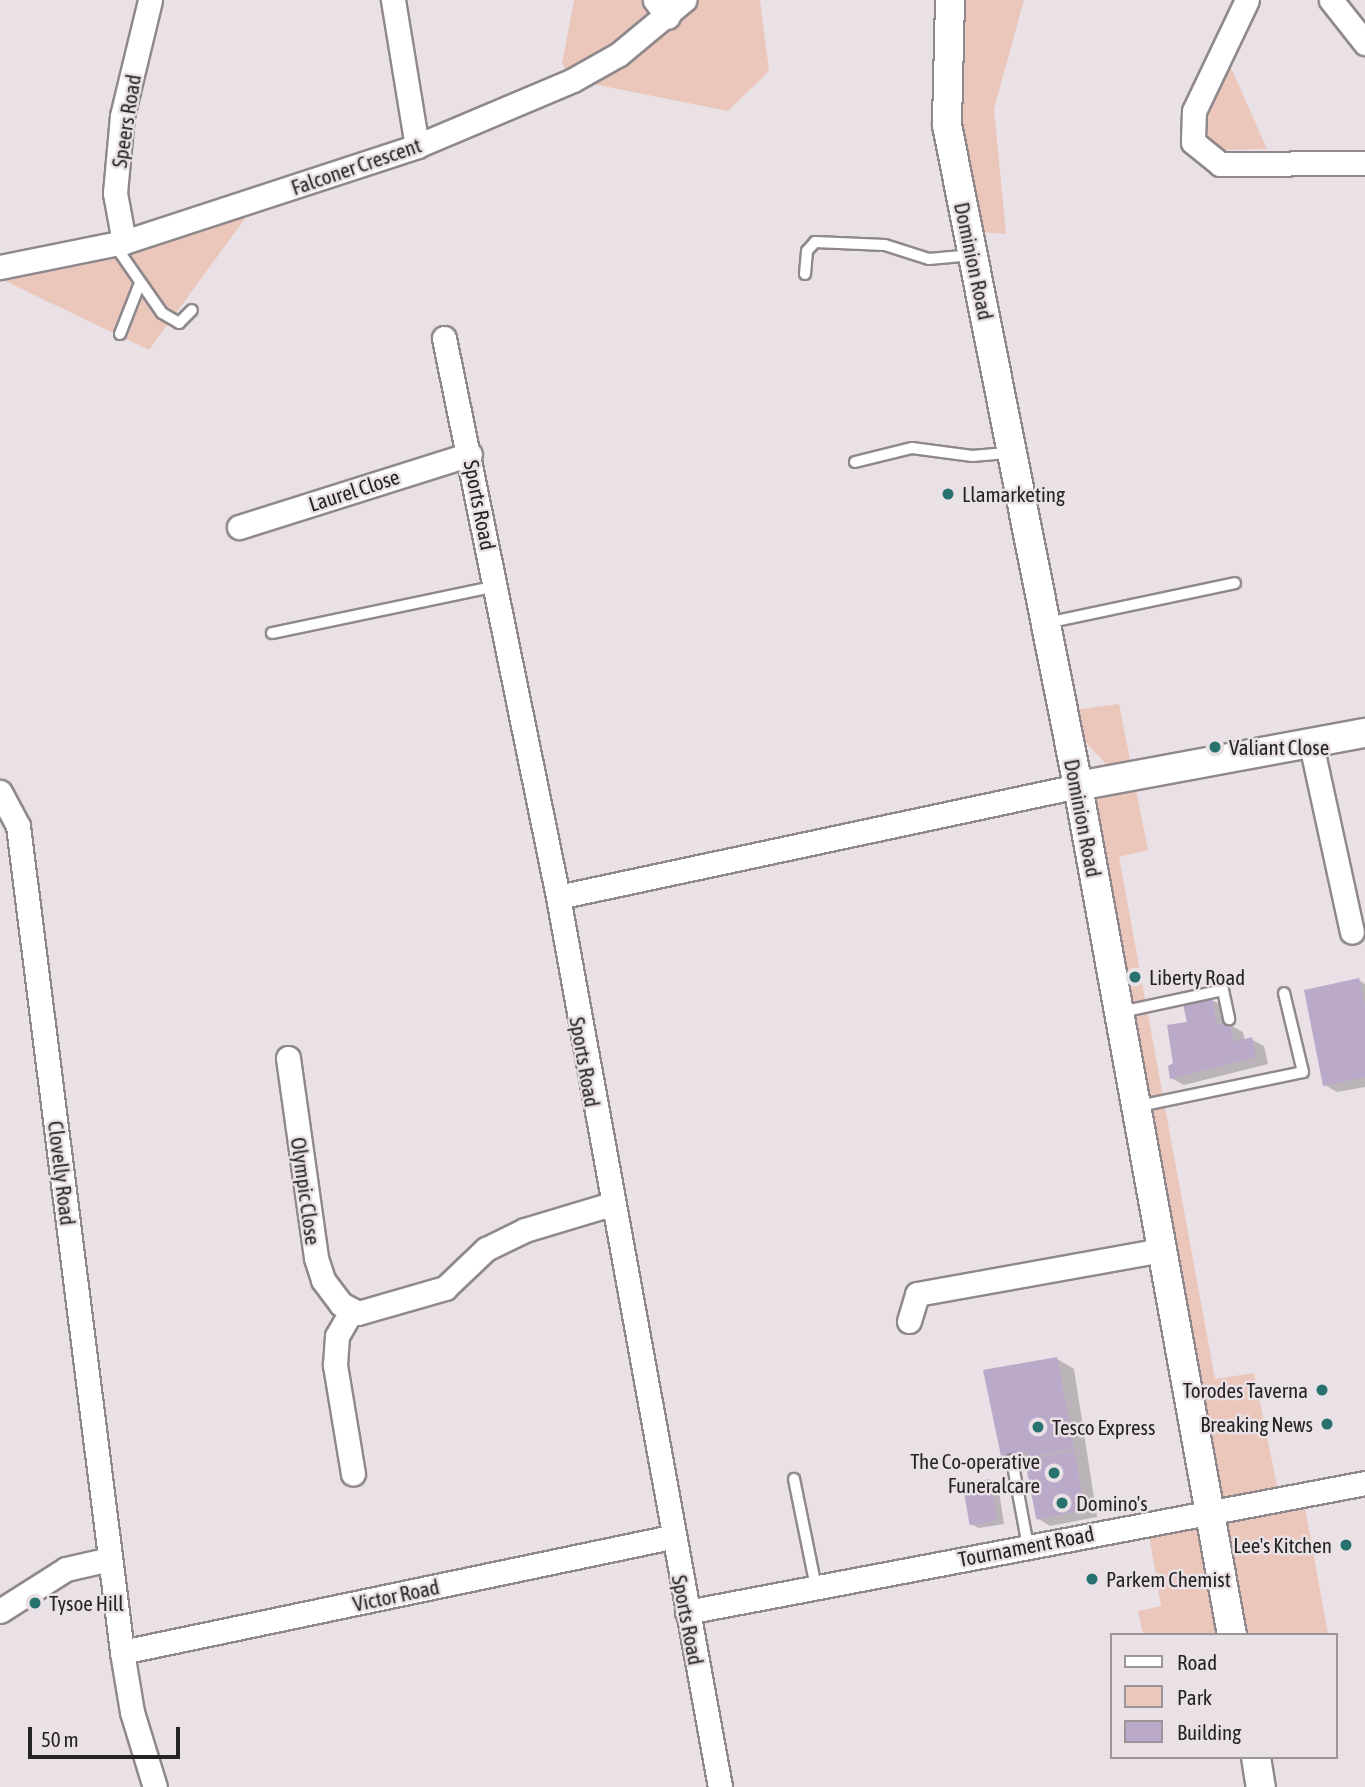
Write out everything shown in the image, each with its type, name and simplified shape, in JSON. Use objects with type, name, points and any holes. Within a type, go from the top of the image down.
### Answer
[{"type":"street","name":"Speers Road","points":[[119,243],[115,193],[122,116],[150,0]]},
{"type":"street","points":[[393,0],[417,146]]},
{"type":"street","name":"Falconer Crescent","points":[[0,267],[119,243],[417,146],[573,80],[661,8],[684,0]]},
{"type":"street","name":"Dominion Road","points":[[950,0],[947,125],[1013,453],[1043,623],[1078,786],[1232,1633]]},
{"type":"street","points":[[1247,0],[1194,111],[1193,142],[1220,164],[1365,163]]},
{"type":"street","points":[[1331,0],[1363,37]]},
{"type":"street","name":"Sports Road","points":[[444,338],[470,454],[558,897],[671,1537],[720,1787]]},
{"type":"street","name":"Laurel Close","points":[[239,527],[470,454]]},
{"type":"street","points":[[558,897],[1078,786],[1365,733]]},
{"type":"street","points":[[1311,744],[1352,932]]},
{"type":"street","name":"Clovelly Road","points":[[0,792],[18,825],[122,1652],[132,1712],[155,1787]]},
{"type":"street","name":"Olympic Close","points":[[288,1058],[316,1258],[323,1280],[341,1304],[352,1310]]},
{"type":"street","points":[[353,1474],[335,1365],[337,1336],[352,1310],[385,1307],[445,1288],[486,1249],[525,1230],[611,1204]]},
{"type":"street","points":[[909,1321],[918,1294],[1161,1251]]},
{"type":"street","name":"Tournament Road","points":[[687,1612],[1209,1514],[1308,1486],[1365,1483]]},
{"type":"street","name":"Victor Road","points":[[122,1652],[671,1537]]},
{"type":"street","points":[[0,1611],[66,1569],[110,1559]]},
{"type":"street","points":[[1256,1759],[1261,1787]]},
{"type":"lane","points":[[805,274],[807,251],[815,242],[885,245],[929,260],[973,255]]},
{"type":"lane","points":[[119,243],[140,283],[174,324],[192,310]]},
{"type":"lane","points":[[120,334],[140,283]]},
{"type":"lane","points":[[855,462],[912,448],[972,456],[1013,453]]},
{"type":"lane","points":[[1043,623],[1235,583]]},
{"type":"lane","points":[[272,633],[496,586]]},
{"type":"lane","points":[[1118,1013],[1223,990],[1229,1019]]},
{"type":"lane","points":[[1136,1107],[1303,1072],[1284,993]]},
{"type":"lane","points":[[1012,1460],[1028,1546]]},
{"type":"lane","points":[[794,1479],[816,1587]]},
{"type":"green space","points":[[574,0],[760,0],[769,71],[728,111],[573,80],[562,64]]},
{"type":"green space","points":[[950,0],[1024,0],[994,109],[1006,234],[967,231]]},
{"type":"green space","points":[[1229,63],[1267,149],[1218,150],[1209,145],[1204,116]]},
{"type":"green space","points":[[260,198],[149,350],[5,281],[0,275]]},
{"type":"green space","points":[[1119,704],[1148,850],[1119,857],[1215,1379],[1254,1373],[1280,1500],[1303,1496],[1328,1633],[1143,1633],[1138,1611],[1161,1606],[1147,1523],[1208,1514],[1078,786],[1116,774],[1085,742],[1073,710]]},
{"type":"building","points":[[1359,978],[1365,1006],[1365,1077],[1323,1086],[1304,990]]},
{"type":"building","points":[[1212,998],[1217,1025],[1230,1023],[1234,1042],[1252,1037],[1256,1057],[1170,1079],[1168,1066],[1173,1063],[1167,1025],[1187,1022],[1183,1004]]},
{"type":"building","points":[[1057,1357],[1074,1449],[1028,1457],[1027,1452],[1001,1456],[983,1370]]},
{"type":"building","points":[[1074,1451],[1085,1510],[1036,1519],[1025,1461]]},
{"type":"building","points":[[990,1479],[997,1520],[970,1525],[962,1484]]},
{"type":"place","name":"Llamarketing","points":[[948,494]]},
{"type":"place","name":"Valiant Close","points":[[1215,747]]},
{"type":"place","name":"Liberty Road","points":[[1135,977]]},
{"type":"place","name":"Torodes Taverna","points":[[1322,1390]]},
{"type":"place","name":"Breaking News","points":[[1327,1424]]},
{"type":"place","name":"Tesco Express","points":[[1038,1427]]},
{"type":"place","name":"The Co-operative Funeralcare","points":[[1054,1473]]},
{"type":"place","name":"Domino's","points":[[1062,1503]]},
{"type":"place","name":"Lee's Kitchen","points":[[1346,1545]]},
{"type":"place","name":"Parkem Chemist","points":[[1092,1579]]},
{"type":"place","name":"Tysoe Hill","points":[[35,1603]]}]
